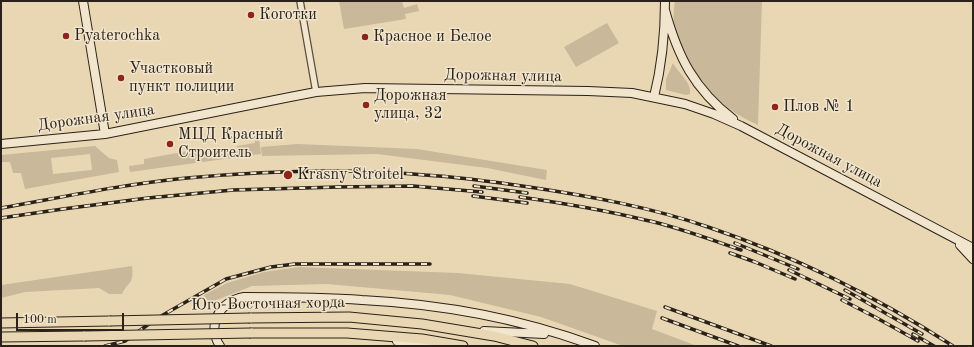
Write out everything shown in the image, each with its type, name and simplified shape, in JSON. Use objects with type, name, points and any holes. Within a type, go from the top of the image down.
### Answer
[{"type":"main road","points":[[83,1],[105,134]]},
{"type":"main road","points":[[654,97],[661,68],[665,5]]},
{"type":"main road","points":[[665,5],[678,51],[696,83],[712,101],[741,126]]},
{"type":"main road","name":"Дорожная улица","points":[[1,144],[105,134],[316,92],[365,88],[632,93],[654,97],[699,109],[741,126],[973,248]]},
{"type":"main road","points":[[954,239],[973,259]]},
{"type":"main road","points":[[220,346],[215,333],[215,322],[217,316],[223,307],[232,300],[244,297],[363,300],[431,306],[495,318],[565,336],[595,346]]},
{"type":"main road","name":"Юго-Восточная хорда","points":[[1,322],[349,318],[422,324],[494,336],[533,346]]},
{"type":"main road","points":[[464,331],[511,332],[565,336]]},
{"type":"main road","points":[[347,333],[430,346]]},
{"type":"main road","name":"Юго-Восточная хорда","points":[[1,337],[347,333],[422,339],[463,346]]},
{"type":"street","points":[[300,1],[316,92]]},
{"type":"shaded area","points":[[339,1],[402,1],[404,8],[417,4],[419,11],[405,14],[406,19],[344,29]]},
{"type":"shaded area","points":[[675,1],[762,1],[758,125],[740,116],[725,105],[707,87],[691,67],[675,34]]},
{"type":"shaded area","points":[[607,23],[619,43],[576,67],[564,47]]},
{"type":"shaded area","points":[[673,63],[687,82],[690,94],[686,95],[666,90],[666,79]]},
{"type":"shaded area","points":[[259,138],[261,154],[130,172],[129,166],[144,164],[144,159],[199,149],[202,157],[237,151],[237,146],[255,143],[255,139]]},
{"type":"shaded area","points":[[297,144],[417,149],[547,170],[546,180],[487,168],[377,154],[262,156],[261,147]]},
{"type":"shaded area","points":[[95,146],[109,158],[117,160],[119,172],[25,189],[21,173],[13,173],[10,162],[1,162],[1,155]],"holes":[[[90,154],[92,170],[53,174],[51,158]]]},
{"type":"shaded area","points":[[132,266],[132,280],[122,294],[109,294],[99,288],[25,292],[1,298],[1,285]]},
{"type":"shaded area","points":[[299,267],[458,273],[570,284],[657,311],[652,329],[697,346],[623,346],[541,317],[450,295],[327,284],[252,286],[209,303],[204,295],[227,283],[264,272]]},
{"type":"railway","points":[[1,208],[140,184],[187,178],[276,172],[336,171],[396,173],[451,177],[516,185],[574,194],[642,208],[686,220],[740,238],[803,264],[865,294],[953,346]]},
{"type":"railway","points":[[1,218],[148,198],[233,190],[413,186],[482,192]]},
{"type":"railway","points":[[474,186],[527,193]]},
{"type":"railway","points":[[473,196],[527,203]]},
{"type":"railway","points":[[520,197],[630,216],[669,226],[741,250]]},
{"type":"railway","points":[[735,243],[798,269]]},
{"type":"railway","points":[[730,253],[795,279]]},
{"type":"railway","points":[[105,346],[125,341],[156,319],[226,279],[271,267],[295,264],[430,264]]},
{"type":"railway","points":[[789,270],[850,299]]},
{"type":"railway","points":[[845,290],[922,334]]},
{"type":"railway","points":[[842,300],[918,341]]},
{"type":"railway","points":[[665,307],[771,346]]},
{"type":"railway","points":[[662,318],[738,346]]},
{"type":"railway","points":[[913,334],[934,346]]},
{"type":"place","name":"Коготки","points":[[251,15]]},
{"type":"place","name":"Pyaterochka","points":[[66,36]]},
{"type":"place","name":"Красное и Белое","points":[[365,37]]},
{"type":"place","name":"Участковый пункт полиции","points":[[121,78]]},
{"type":"place","name":"Дорожная улица, 32","points":[[366,105]]},
{"type":"place","name":"Плов № 1","points":[[775,107]]},
{"type":"place","name":"МЦД Красный Строитель","points":[[170,144]]},
{"type":"place","name":"Krasny Stroitel","points":[[288,175]]}]
